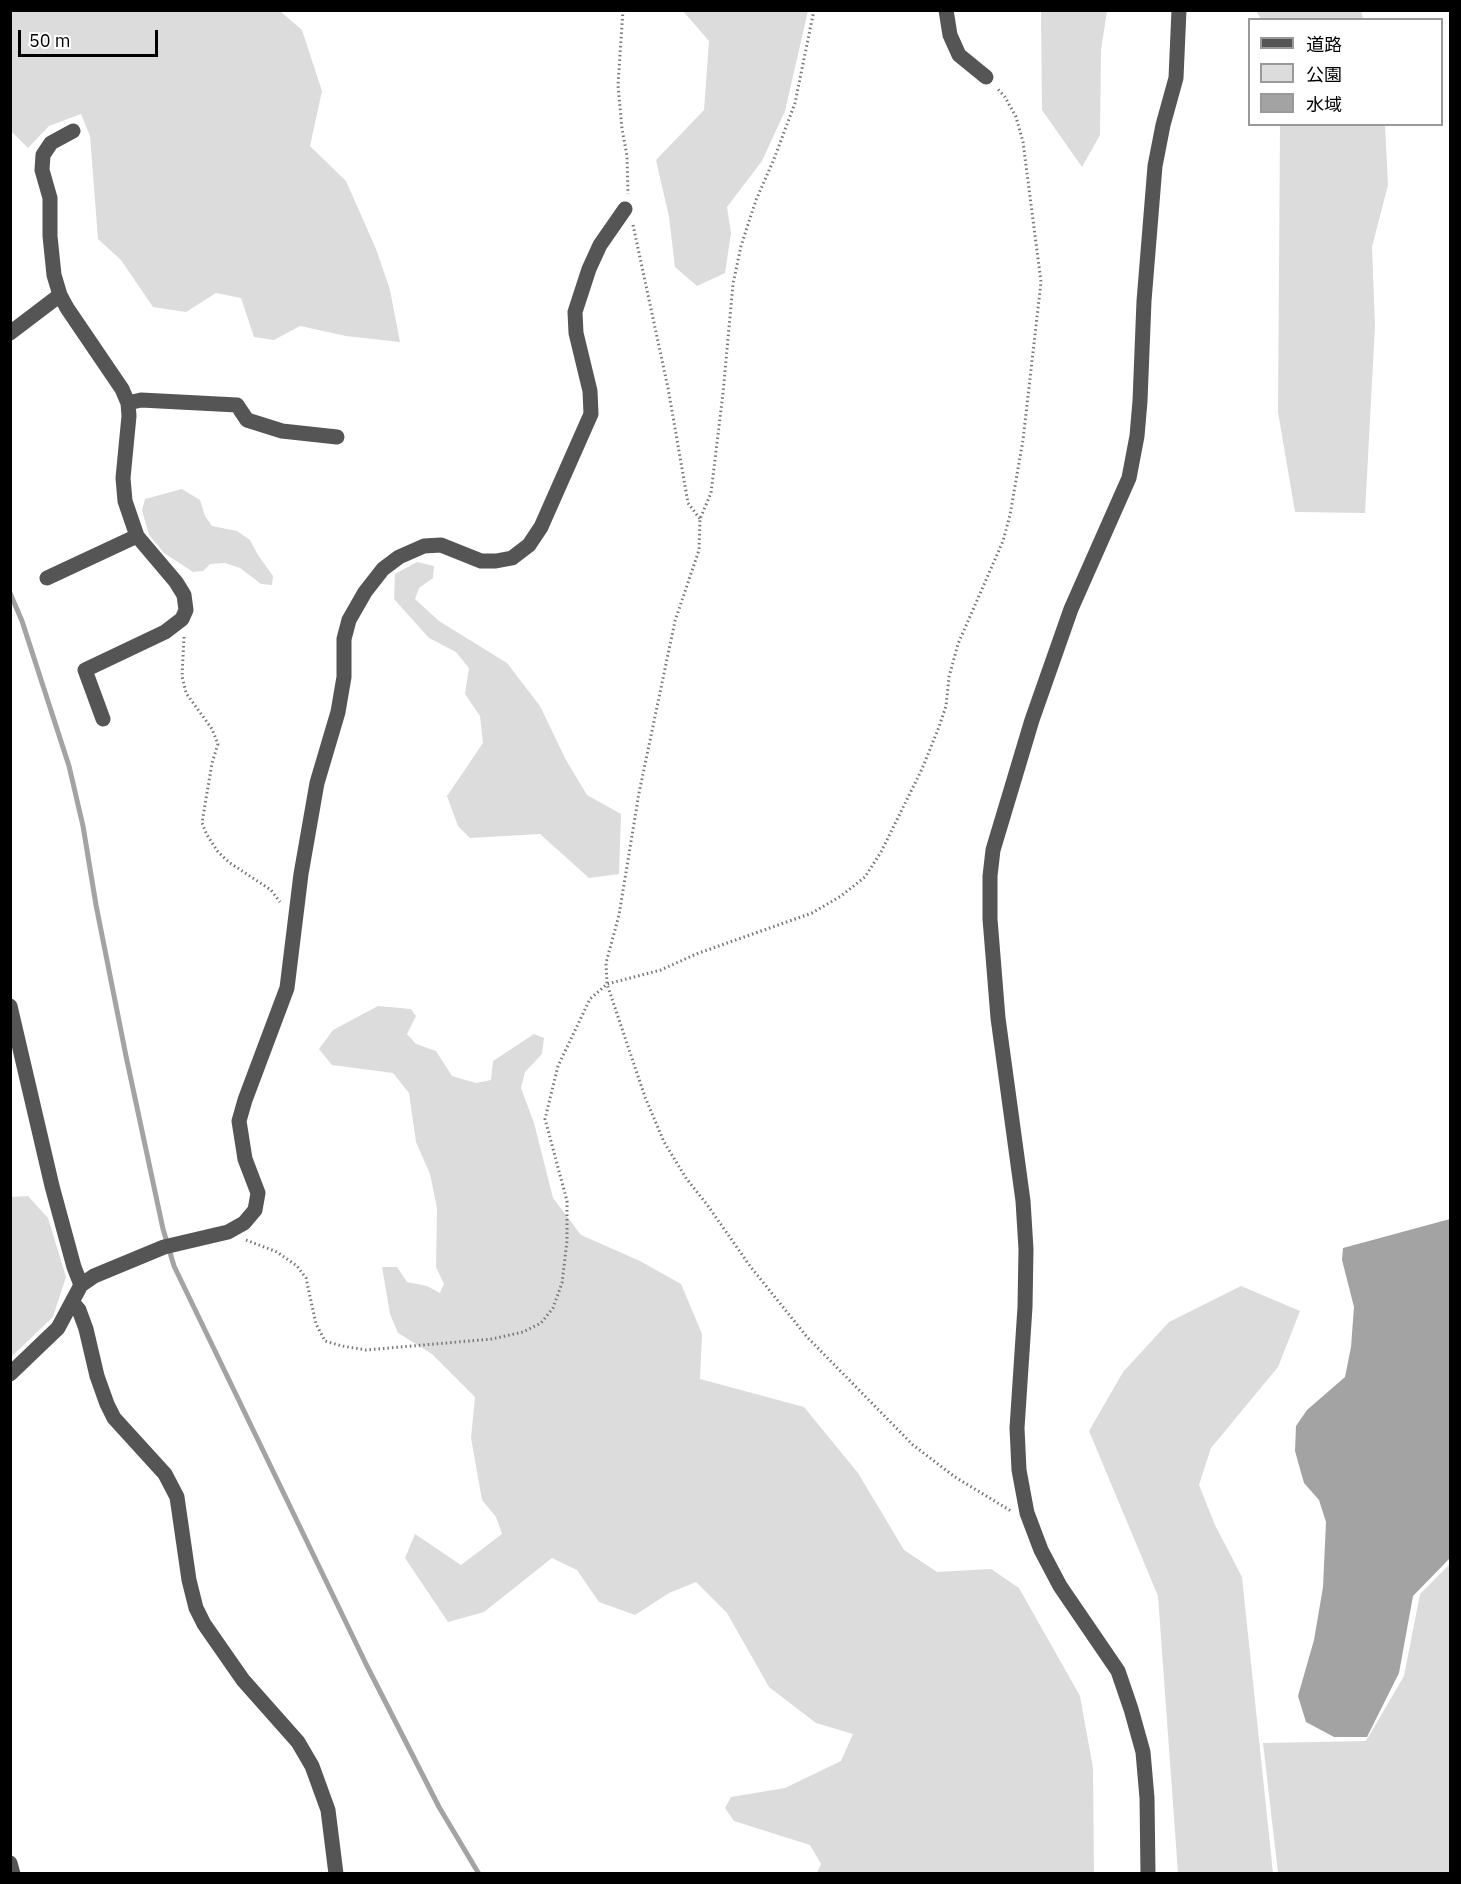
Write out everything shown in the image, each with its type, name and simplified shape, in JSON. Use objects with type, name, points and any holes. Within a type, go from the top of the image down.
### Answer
[{"type":"street","points":[[946,10],[950,35],[959,55],[987,77]]},
{"type":"street","points":[[1148,1874],[1147,1798],[1143,1752],[1131,1709],[1118,1671],[1060,1586],[1041,1550],[1027,1513],[1019,1470],[1017,1428],[1025,1307],[1026,1249],[1023,1201],[998,1018],[990,919],[990,876],[993,850],[1032,720],[1071,609],[1129,478],[1137,436],[1140,401],[1144,301],[1155,166],[1176,78],[1179,10]]},
{"type":"street","points":[[73,131],[51,143],[43,155],[42,170],[50,198],[50,236],[54,276],[60,295],[122,389],[128,403],[129,416],[123,478],[125,501],[137,536],[176,582],[184,595],[186,610],[182,619],[165,632],[85,670],[103,718]]},
{"type":"street","points":[[10,1374],[58,1328],[81,1285],[94,1276],[170,1245],[228,1232],[244,1224],[255,1210],[258,1193],[245,1159],[239,1121],[286,988],[301,874],[317,783],[338,712],[344,677],[344,639],[350,620],[365,592],[382,569],[399,557],[424,546],[441,545],[482,561],[512,558],[529,544],[541,527],[591,414],[590,392],[576,333],[575,312],[600,245],[625,209]]},
{"type":"street","points":[[10,333],[60,295]]},
{"type":"street","points":[[128,403],[141,400],[237,405],[247,420],[282,431],[337,437]]},
{"type":"street","points":[[47,578],[137,536]]},
{"type":"street","points":[[10,1006],[52,1186],[81,1285]]},
{"type":"street","points":[[73,1303],[79,1310],[86,1329],[106,1404],[114,1418],[165,1474],[177,1497],[189,1580],[196,1608],[204,1624],[243,1680],[298,1742],[312,1766],[328,1810],[336,1874]]},
{"type":"street","points":[[10,1863],[13,1874]]},
{"type":"path","points":[[623,10],[618,85],[629,190],[625,209],[633,222],[668,388],[688,503],[700,519]]},
{"type":"path","points":[[814,10],[795,103],[756,200],[741,246],[733,284],[711,493],[700,519],[699,550],[675,621],[639,793],[619,915],[606,963],[607,984],[645,1097],[663,1142],[735,1245],[807,1337],[913,1446],[955,1477],[1009,1511],[1027,1513]]},
{"type":"path","points":[[228,1232],[277,1252],[297,1266],[306,1278],[316,1324],[325,1341],[342,1346],[366,1350],[492,1339],[523,1332],[541,1323],[553,1308],[562,1283],[567,1241],[567,1201],[545,1119],[558,1066],[590,999],[607,984],[661,970],[750,934],[812,913],[841,896],[865,877],[881,852],[922,769],[939,727],[946,706],[949,677],[958,644],[1003,541],[1010,515],[1023,440],[1041,282],[1023,142],[1016,117],[1005,96],[987,77]]},
{"type":"path","points":[[182,619],[184,638],[182,676],[186,693],[212,729],[218,744],[212,763],[202,823],[207,836],[218,852],[230,863],[271,890],[295,930]]},
{"type":"green space","points":[[10,11],[280,11],[302,30],[322,91],[310,146],[346,181],[376,249],[390,290],[400,342],[346,336],[300,326],[274,340],[254,337],[241,298],[216,293],[186,312],[153,307],[121,260],[98,239],[90,136],[81,114],[49,126],[28,148],[11,131]]},
{"type":"green space","points":[[683,11],[808,11],[785,111],[762,161],[727,207],[731,233],[725,273],[697,286],[675,267],[669,217],[656,160],[704,110],[709,41]]},
{"type":"green space","points":[[1041,11],[1107,11],[1101,50],[1100,135],[1082,167],[1042,110]]},
{"type":"green space","points":[[1256,11],[1361,11],[1363,18],[1260,18]]},
{"type":"green space","points":[[1280,126],[1385,126],[1388,185],[1372,247],[1375,326],[1365,513],[1295,512],[1278,412]]},
{"type":"green space","points":[[182,489],[200,500],[205,516],[212,526],[237,531],[250,540],[273,576],[272,585],[261,584],[240,568],[225,563],[210,564],[203,571],[193,572],[164,553],[149,535],[142,510],[145,499]]},
{"type":"green space","points":[[417,562],[434,566],[433,578],[419,588],[415,599],[439,621],[507,663],[540,706],[566,760],[587,795],[621,814],[619,874],[589,878],[540,834],[470,838],[458,826],[447,796],[483,743],[480,716],[465,694],[469,668],[456,652],[429,638],[394,599],[395,574]]},
{"type":"green space","points":[[378,1006],[411,1009],[416,1016],[407,1034],[416,1044],[436,1051],[452,1076],[476,1083],[491,1080],[493,1061],[534,1034],[544,1038],[542,1054],[525,1072],[521,1088],[534,1123],[553,1198],[581,1235],[640,1261],[681,1284],[702,1334],[700,1379],[804,1407],[858,1473],[904,1550],[937,1572],[991,1569],[1019,1588],[1080,1696],[1093,1768],[1094,1873],[817,1873],[821,1864],[810,1845],[734,1821],[725,1808],[731,1797],[785,1788],[841,1761],[853,1734],[816,1723],[769,1687],[727,1613],[696,1582],[669,1593],[635,1615],[599,1602],[577,1570],[552,1558],[484,1612],[448,1622],[405,1558],[415,1534],[461,1565],[502,1534],[496,1517],[482,1500],[471,1438],[475,1397],[432,1354],[398,1333],[390,1314],[382,1267],[397,1267],[407,1282],[427,1286],[440,1293],[444,1284],[436,1267],[437,1208],[430,1174],[416,1142],[409,1093],[393,1073],[332,1065],[319,1049],[333,1030]]},
{"type":"green space","points":[[28,1196],[48,1218],[66,1277],[53,1317],[11,1357],[11,1197]]},
{"type":"green space","points":[[1241,1286],[1300,1311],[1278,1367],[1211,1448],[1199,1485],[1215,1525],[1242,1577],[1273,1873],[1178,1873],[1158,1596],[1089,1431],[1123,1372],[1169,1322]]},
{"type":"green space","points":[[1450,1564],[1450,1873],[1278,1873],[1263,1743],[1366,1741],[1404,1676],[1420,1594]]},
{"type":"water","points":[[1450,1219],[1450,1558],[1413,1596],[1399,1673],[1367,1737],[1334,1737],[1306,1722],[1298,1696],[1314,1640],[1323,1587],[1326,1522],[1319,1500],[1304,1483],[1295,1451],[1296,1426],[1307,1410],[1345,1377],[1351,1347],[1354,1307],[1342,1260],[1343,1248]]},
{"type":"waterway","points":[[10,593],[22,621],[69,766],[83,826],[126,1056],[163,1229],[174,1266],[367,1666],[439,1807],[479,1874]]}]
